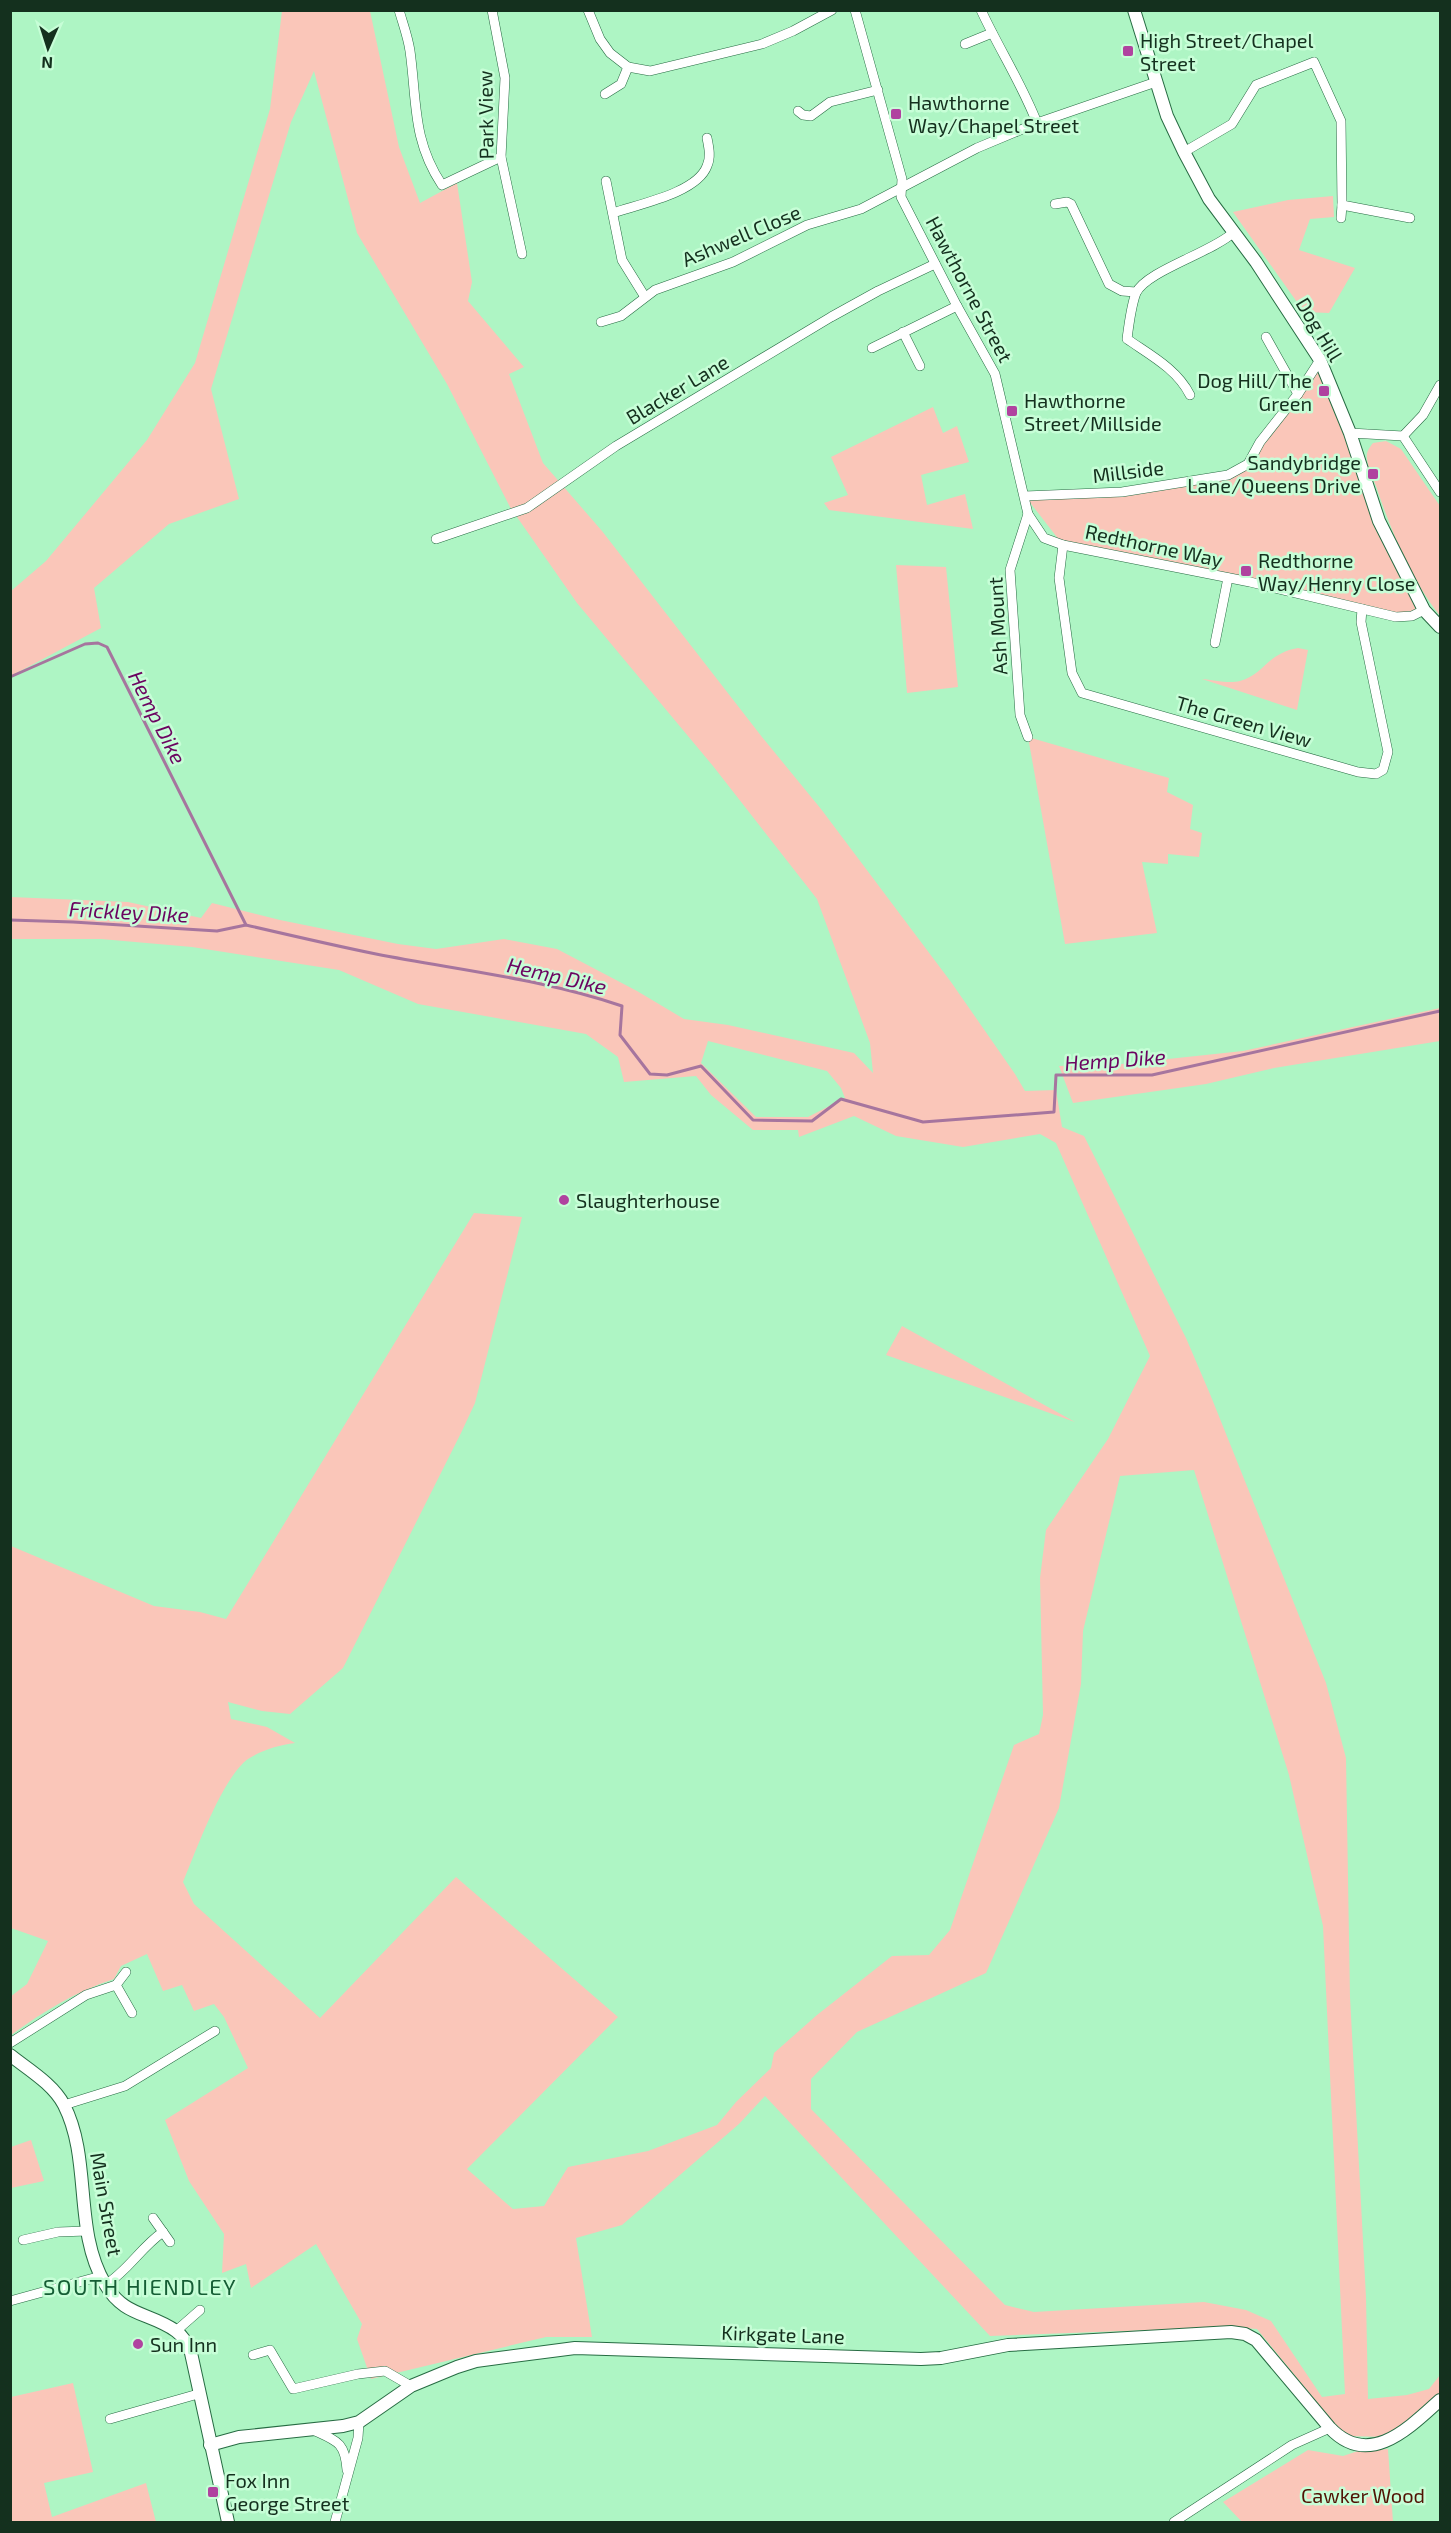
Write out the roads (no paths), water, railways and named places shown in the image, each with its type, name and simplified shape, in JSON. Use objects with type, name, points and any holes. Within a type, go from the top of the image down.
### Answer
[{"type":"street","points":[[399,10],[410,47],[417,127],[433,171],[442,185],[501,157]]},
{"type":"street","name":"Park View","points":[[492,10],[505,78],[501,157],[522,254]]},
{"type":"street","points":[[588,10],[600,39],[610,53],[628,67],[650,71],[762,44],[793,31],[832,10]]},
{"type":"street","name":"Hawthorne Street","points":[[855,10],[902,179],[901,197],[995,374],[1028,514]]},
{"type":"street","points":[[981,10],[1009,67],[1024,89],[1037,123]]},
{"type":"street","name":"Dog Hill","points":[[1134,10],[1167,116],[1184,152],[1209,198],[1320,360],[1350,433],[1379,521],[1424,610],[1440,627]]},
{"type":"street","points":[[965,44],[992,33]]},
{"type":"street","points":[[1184,152],[1232,124],[1256,85],[1314,62],[1341,121],[1341,218]]},
{"type":"street","points":[[605,94],[621,84],[628,67]]},
{"type":"street","name":"Ashwell Close","points":[[601,322],[621,316],[655,290],[733,262],[807,225],[861,209],[977,148],[1037,123],[1156,82]]},
{"type":"street","points":[[798,111],[810,116],[830,102],[878,90]]},
{"type":"street","points":[[613,213],[690,187],[708,166],[710,156],[707,138]]},
{"type":"street","points":[[606,181],[622,260],[645,297]]},
{"type":"street","points":[[1055,204],[1067,202],[1071,204],[1109,284],[1122,291],[1136,292]]},
{"type":"street","points":[[1342,205],[1410,218]]},
{"type":"street","points":[[1391,225],[1394,214]]},
{"type":"street","points":[[1190,395],[1183,382],[1169,369],[1127,339],[1136,292],[1145,280],[1218,245],[1234,232]]},
{"type":"street","name":"Blacker Lane","points":[[436,539],[527,508],[616,446],[839,312],[935,264]]},
{"type":"street","points":[[872,348],[957,306]]},
{"type":"street","points":[[903,332],[920,366]]},
{"type":"street","points":[[1266,337],[1298,394]]},
{"type":"street","name":"Millside","points":[[1025,496],[1122,492],[1228,475],[1241,470],[1248,465],[1260,442],[1298,394],[1320,360]]},
{"type":"street","points":[[1350,433],[1403,436],[1423,415],[1440,385]]},
{"type":"street","points":[[1403,436],[1440,492]]},
{"type":"street","name":"Redthorne Way","points":[[1028,514],[1044,538],[1063,544],[1228,578],[1396,617],[1412,616],[1424,610]]},
{"type":"street","name":"Ash Mount","points":[[1028,514],[1010,570],[1020,715],[1028,737]]},
{"type":"street","name":"The Green View","points":[[1063,544],[1059,578],[1072,673],[1082,693],[1358,772],[1376,774],[1383,770],[1388,752],[1360,622],[1362,609]]},
{"type":"street","points":[[1215,643],[1228,578]]},
{"type":"street","points":[[10,2043],[86,1995],[116,1985],[126,1972]]},
{"type":"street","points":[[116,1985],[132,2013]]},
{"type":"street","points":[[64,2105],[125,2086],[215,2031]]},
{"type":"street","name":"Main Street","points":[[10,2055],[48,2086],[64,2105],[75,2135],[87,2231],[103,2281],[132,2312],[176,2331]]},
{"type":"street","points":[[153,2218],[170,2242]]},
{"type":"street","points":[[24,2240],[58,2232],[87,2231]]},
{"type":"street","points":[[10,2301],[118,2277],[143,2247],[163,2232]]},
{"type":"street","points":[[200,2310],[176,2331],[186,2343],[196,2364],[198,2394],[228,2523]]},
{"type":"street","name":"Kirkgate Lane","points":[[210,2445],[239,2437],[359,2422],[411,2386],[476,2361],[575,2348],[941,2358],[1008,2345],[1231,2332],[1245,2334],[1257,2340],[1339,2438],[1356,2445],[1374,2445],[1391,2439],[1410,2427],[1440,2400]]},
{"type":"street","points":[[253,2355],[270,2350],[293,2389],[358,2373],[386,2371],[411,2386]]},
{"type":"street","points":[[110,2420],[198,2394]]},
{"type":"street","points":[[335,2523],[358,2438],[359,2422]]},
{"type":"street","points":[[1174,2523],[1292,2445],[1330,2428]]},
{"type":"street","points":[[313,2429],[341,2445],[345,2452],[347,2478]]},
{"type":"waterway","name":"Hemp Dike","points":[[10,677],[85,644],[98,643],[107,647],[246,925],[376,954],[531,982],[622,1006],[620,1035],[650,1074],[667,1075],[701,1066],[753,1120],[812,1121],[841,1099],[923,1122],[1054,1112],[1056,1075],[1152,1075],[1440,1011]]},
{"type":"waterway","name":"Frickley Dike","points":[[10,920],[217,931],[246,925]]},
{"type":"place","name":"High Street/Chapel Street","points":[[1128,51]]},
{"type":"place","name":"Hawthorne Way/Chapel Street","points":[[896,114]]},
{"type":"place","name":"Dog Hill/The Green","points":[[1324,391]]},
{"type":"place","name":"Hawthorne Street/Millside","points":[[1012,411]]},
{"type":"place","name":"Sandybridge Lane/Queens Drive","points":[[1373,474]]},
{"type":"place","name":"Redthorne Way/Henry Close","points":[[1246,571]]},
{"type":"place","name":"Slaughterhouse","points":[[564,1200]]},
{"type":"place","name":"Sun Inn","points":[[138,2344]]},
{"type":"place","name":"Fox Inn George Street","points":[[213,2492]]},
{"type":"district","name":"SOUTH HIENDLEY","points":[[140,2286]]},
{"type":"park label","name":"Cawker Wood","points":[[1363,2495]]}]
